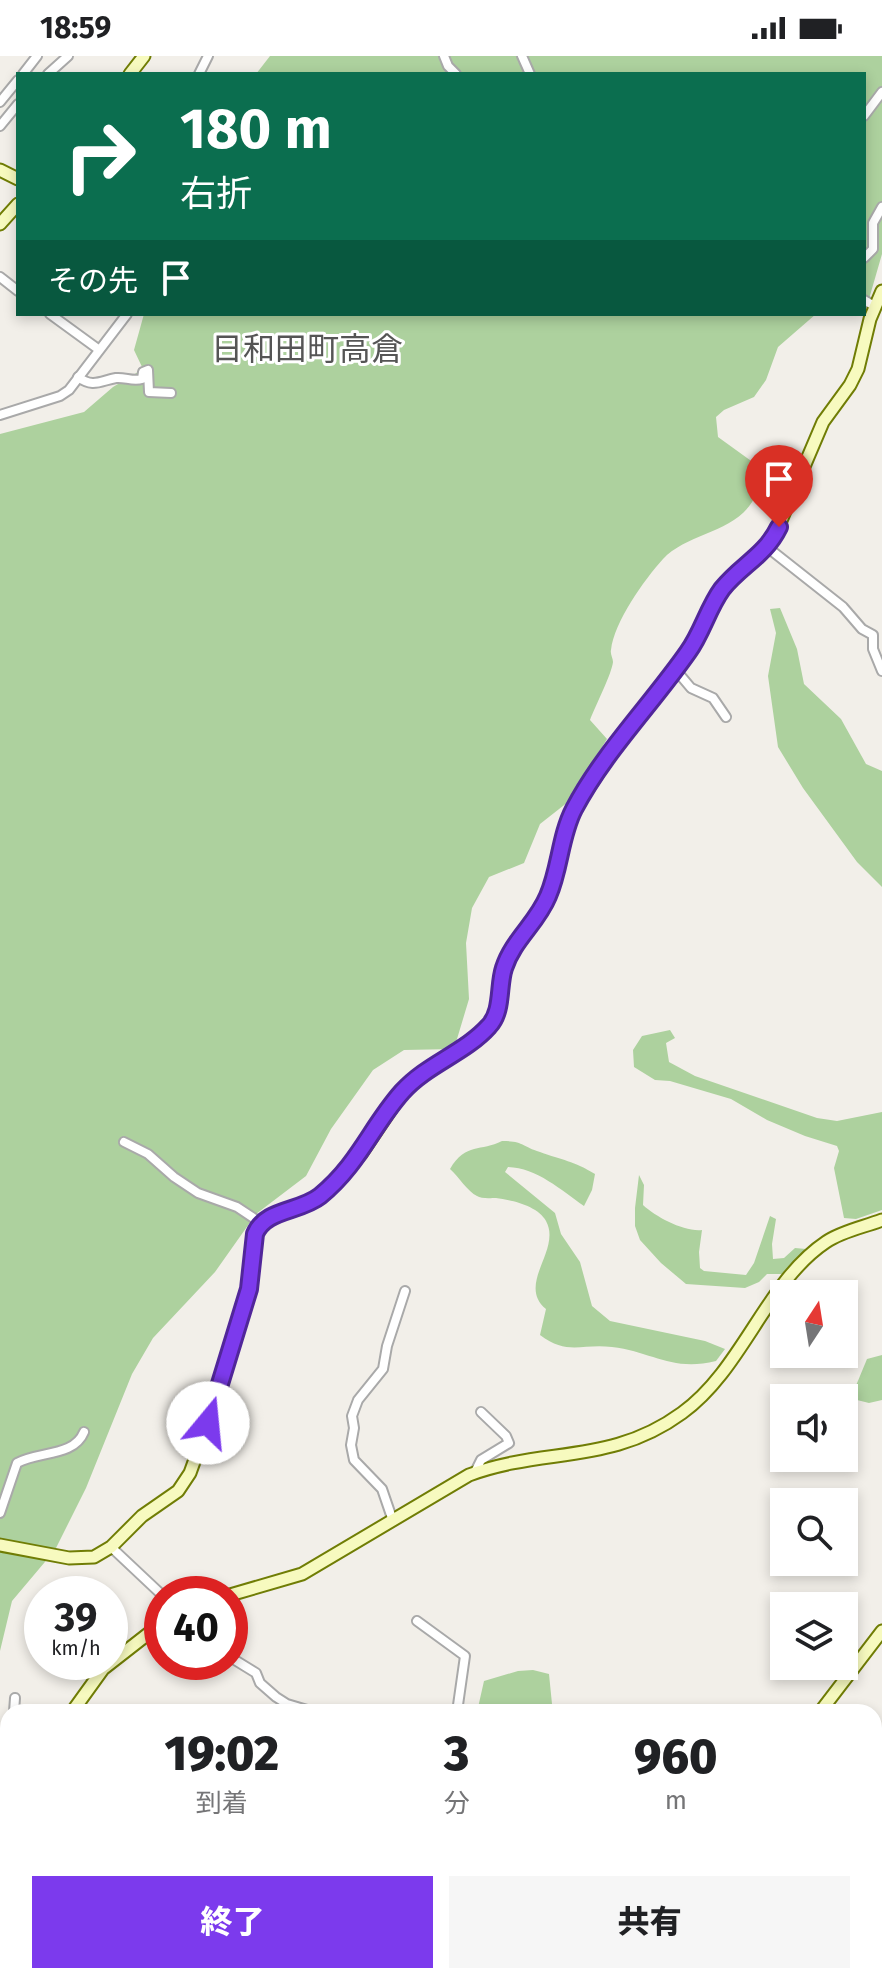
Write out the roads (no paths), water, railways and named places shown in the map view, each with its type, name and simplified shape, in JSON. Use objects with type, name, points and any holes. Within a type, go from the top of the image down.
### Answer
[{"type":"street","points":[[25,72],[37,56]]},
{"type":"street","points":[[50,72],[68,56]]},
{"type":"street","points":[[132,72],[144,56]]},
{"type":"street","points":[[0,102],[16,82]]},
{"type":"street","points":[[866,113],[882,92]]},
{"type":"street","points":[[0,126],[16,106]]},
{"type":"street","points":[[0,224],[16,206]]},
{"type":"street","points":[[866,256],[873,249],[873,223],[882,207]]},
{"type":"street","points":[[0,277],[16,289]]},
{"type":"street","points":[[0,1545],[80,1559],[94,1557],[111,1547],[142,1516],[178,1491],[190,1473],[208,1423],[249,1289],[255,1234],[261,1223],[319,1197],[351,1166],[404,1090],[493,1021],[505,965],[515,944],[547,899],[572,813],[625,732],[691,648],[720,591],[767,547],[779,527],[825,417],[854,378],[882,291]]},
{"type":"street","points":[[866,301],[876,307]]},
{"type":"street","points":[[53,316],[98,349]]},
{"type":"street","points":[[0,415],[65,394],[125,316]]},
{"type":"street","points":[[78,377],[86,383],[97,385],[115,378],[138,381],[148,370],[149,392],[171,393]]},
{"type":"street","points":[[767,547],[843,607],[862,629],[873,635],[873,649],[882,671]]},
{"type":"street","points":[[675,669],[691,688],[713,698],[726,717]]},
{"type":"street","points":[[124,1142],[148,1154],[198,1193],[237,1207],[261,1223]]},
{"type":"street","points":[[248,1590],[302,1574],[474,1474],[496,1465],[623,1445],[648,1434],[680,1415],[713,1386],[800,1263],[828,1241],[882,1220]]},
{"type":"street","points":[[393,1521],[382,1489],[354,1460],[352,1416],[358,1400],[383,1369],[405,1291]]},
{"type":"street","points":[[474,1474],[481,1460],[509,1443],[506,1436],[481,1412]]},
{"type":"street","points":[[0,1513],[17,1463],[70,1448],[82,1438],[84,1432]]},
{"type":"street","points":[[111,1547],[144,1578]]},
{"type":"street","points":[[417,1621],[465,1656],[458,1704]]},
{"type":"street","points":[[826,1704],[882,1631]]},
{"type":"street","points":[[78,1704],[103,1669],[144,1640]]},
{"type":"street","points":[[248,1668],[256,1673],[260,1683],[287,1704]]},
{"type":"street","points":[[15,1698],[15,1704]]},
{"type":"district","name":"日和田町高倉","points":[[307,349]]}]
